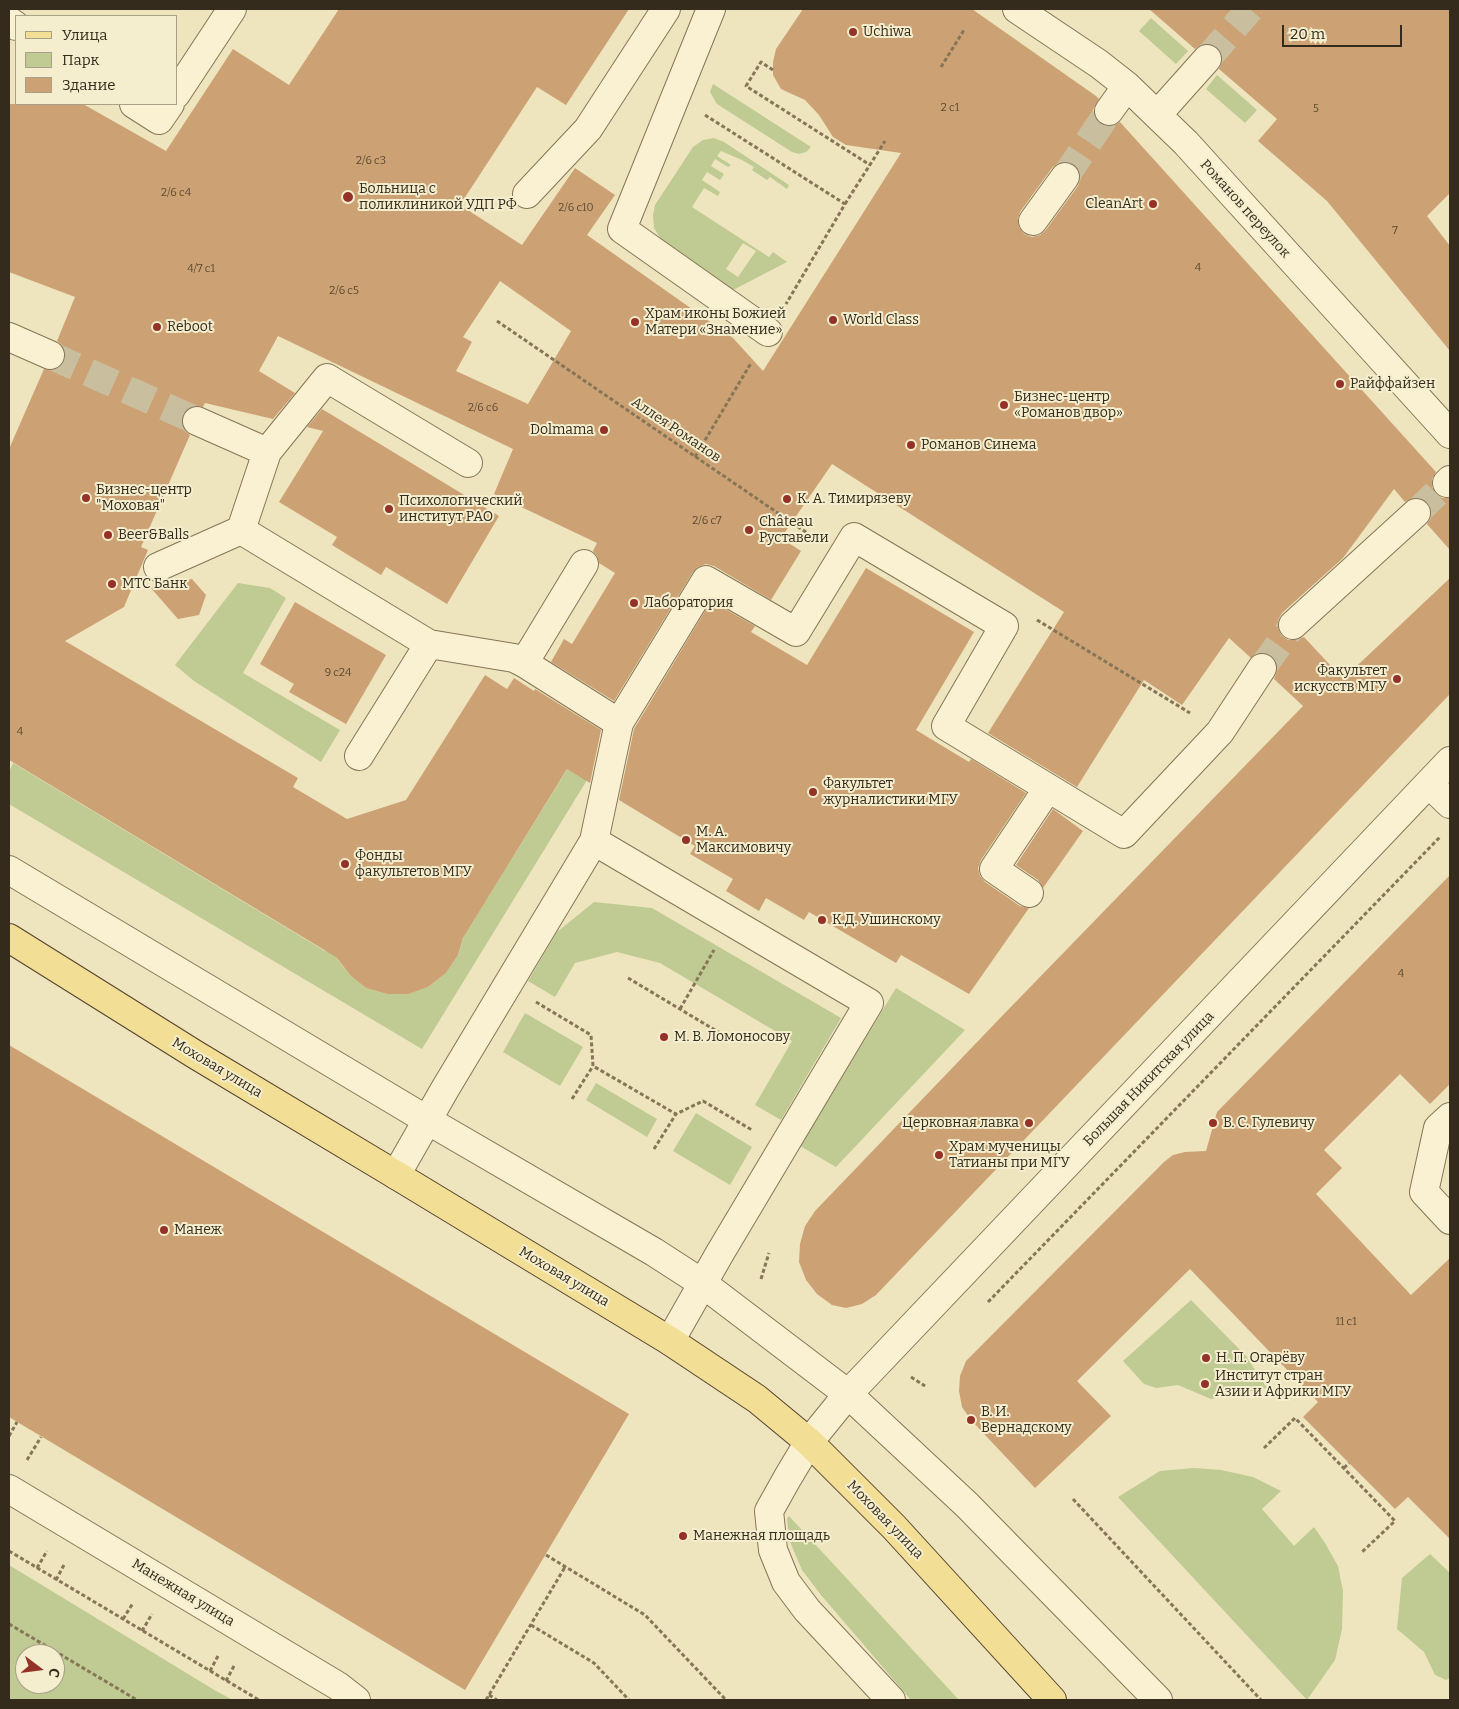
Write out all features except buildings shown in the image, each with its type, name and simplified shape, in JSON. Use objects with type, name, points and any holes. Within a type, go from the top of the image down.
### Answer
[{"type":"main road","name":"Моховая улица","points":[[9,938],[196,1056],[670,1341],[756,1399],[808,1442],[894,1527],[1052,1700]]},
{"type":"street","points":[[178,91],[232,9]]},
{"type":"street","points":[[527,194],[588,129],[666,9]]},
{"type":"street","points":[[711,9],[622,229],[768,332]]},
{"type":"street","name":"Романов переулок","points":[[1017,9],[1099,64],[1127,86],[1186,143],[1450,434]]},
{"type":"street","points":[[1157,115],[1207,59]]},
{"type":"street","points":[[1109,111],[1127,86]]},
{"type":"street","points":[[136,105],[159,120],[169,105]]},
{"type":"street","points":[[1033,221],[1065,177]]},
{"type":"street","points":[[9,337],[50,355]]},
{"type":"street","points":[[158,567],[241,530],[267,452],[327,378],[468,464]]},
{"type":"street","points":[[197,421],[267,452]]},
{"type":"street","points":[[1293,625],[1416,513]]},
{"type":"street","points":[[241,530],[429,644],[514,658],[619,723]]},
{"type":"street","points":[[396,1175],[594,841],[619,723],[706,580],[796,632],[854,537],[1004,626],[946,726],[1124,834],[1220,732],[1262,668]]},
{"type":"street","points":[[524,663],[584,564]]},
{"type":"street","points":[[359,756],[429,644]]},
{"type":"street","name":"Большая Никитская улица","points":[[891,1700],[807,1610],[786,1582],[772,1550],[769,1511],[808,1442],[848,1394],[1450,762]]},
{"type":"street","points":[[1429,784],[1450,804]]},
{"type":"street","points":[[1029,893],[994,868],[1048,788]]},
{"type":"street","points":[[594,841],[869,1004],[702,1283],[670,1341]]},
{"type":"street","points":[[9,870],[427,1120],[654,1252],[702,1283],[848,1394],[967,1504],[1158,1700]]},
{"type":"street","points":[[1450,1116],[1438,1128],[1424,1192],[1450,1220]]},
{"type":"street","name":"Манежная улица","points":[[9,1490],[338,1686],[356,1700]]},
{"type":"path","points":[[941,68],[964,30]]},
{"type":"path","points":[[773,70],[761,62],[746,86],[870,165]]},
{"type":"path","points":[[676,96],[845,204]]},
{"type":"path","points":[[695,457],[768,332],[884,141]]},
{"type":"path","name":"Аллея Романов","points":[[497,320],[842,557]]},
{"type":"path","points":[[988,1302],[1443,834]]},
{"type":"path","points":[[680,1009],[731,922]]},
{"type":"path","points":[[628,978],[735,1042]]},
{"type":"path","points":[[507,985],[591,1035],[593,1066],[572,1099]]},
{"type":"path","points":[[593,1066],[676,1114]]},
{"type":"path","points":[[654,1149],[676,1114],[703,1101],[783,1148]]},
{"type":"path","points":[[761,1278],[769,1253]]},
{"type":"path","points":[[918,1371],[910,1377],[925,1386]]},
{"type":"path","points":[[1264,1448],[1295,1418],[1395,1521],[1362,1552]]},
{"type":"path","points":[[9,1436],[17,1422]]},
{"type":"path","points":[[1344,1468],[1349,1463]]},
{"type":"path","points":[[1073,1499],[1261,1700]]},
{"type":"path","points":[[9,1551],[259,1700]]},
{"type":"path","points":[[546,1555],[645,1615],[726,1700]]},
{"type":"path","points":[[486,1700],[565,1567]]},
{"type":"path","points":[[9,1624],[136,1700]]},
{"type":"path","points":[[531,1625],[594,1663],[629,1700]]},
{"type":"path","points":[[489,1695],[497,1700]]},
{"type":"green space","points":[[1151,18],[1188,51],[1176,64],[1139,31]]},
{"type":"green space","points":[[1217,75],[1257,110],[1245,123],[1206,89]]},
{"type":"green space","points":[[713,84],[811,147],[806,152],[799,154],[792,152],[717,104],[710,92]]},
{"type":"green space","points":[[714,138],[724,142],[789,185],[787,189],[770,177],[767,180],[752,170],[754,167],[721,151],[717,156],[731,165],[728,167],[715,159],[711,166],[724,174],[720,180],[707,172],[702,180],[720,192],[718,196],[704,188],[692,207],[769,257],[773,252],[787,262],[733,290],[661,239],[654,228],[653,215],[655,205],[693,147],[703,140]],"holes":[[[743,243],[756,251],[738,277],[726,269]]]},
{"type":"green space","points":[[238,583],[270,588],[286,598],[243,673],[340,730],[321,762],[194,681],[175,665]]},
{"type":"green space","points":[[13,763],[325,951],[331,944],[337,959],[351,976],[366,988],[387,994],[409,994],[428,987],[446,973],[458,955],[464,936],[568,768],[587,780],[422,1049],[9,804],[9,772]]},
{"type":"green space","points":[[594,902],[652,908],[841,1018],[781,1120],[755,1105],[792,1041],[660,963],[617,952],[575,963],[555,997],[528,981],[557,932]]},
{"type":"green space","points":[[896,988],[965,1030],[836,1167],[800,1146]]},
{"type":"green space","points":[[525,1013],[583,1047],[560,1086],[503,1052]]},
{"type":"green space","points":[[596,1083],[657,1119],[647,1137],[586,1100]]},
{"type":"green space","points":[[696,1113],[752,1147],[730,1185],[673,1151]]},
{"type":"green space","points":[[1191,1300],[1246,1356],[1267,1388],[1211,1399],[1178,1385],[1156,1388],[1144,1384],[1123,1361]]},
{"type":"green space","points":[[1194,1468],[1221,1470],[1253,1477],[1281,1491],[1262,1509],[1294,1546],[1314,1527],[1338,1566],[1343,1591],[1342,1629],[1335,1660],[1307,1700],[1118,1497],[1160,1471]]},
{"type":"green space","points":[[789,1516],[959,1700],[911,1700],[821,1595],[802,1570],[790,1542],[787,1519]]},
{"type":"green space","points":[[1430,1554],[1450,1573],[1450,1678],[1446,1680],[1435,1675],[1424,1652],[1397,1629],[1402,1578]]},
{"type":"green space","points":[[9,1565],[216,1691],[233,1700],[9,1700]]},
{"type":"tunnel","points":[[1207,59],[1250,9]]},
{"type":"tunnel","points":[[1065,177],[1109,111]]},
{"type":"tunnel","points":[[50,355],[197,421]]},
{"type":"tunnel","points":[[1416,513],[1447,483]]},
{"type":"tunnel","points":[[1262,668],[1293,625]]},
{"type":"place","name":"Uchiwa","points":[[853,32]]},
{"type":"place","name":"Больница с поликлиникой УДП РФ","points":[[348,197]]},
{"type":"place","name":"CleanArt","points":[[1153,204]]},
{"type":"place","name":"World Class","points":[[833,320]]},
{"type":"place","name":"Храм иконы Божией Матери «Знамение»","points":[[635,322]]},
{"type":"place","name":"Reboot","points":[[157,327]]},
{"type":"place","name":"Райффайзен","points":[[1340,384]]},
{"type":"place","name":"Бизнес-центр «Романов двор»","points":[[1004,405]]},
{"type":"place","name":"Dolmama","points":[[604,430]]},
{"type":"place","name":"Романов Синема","points":[[911,445]]},
{"type":"place","name":"Бизнес-центр \"Моховая\"","points":[[86,498]]},
{"type":"place","name":"К. А. Тимирязеву","points":[[787,499]]},
{"type":"place","name":"Психологический институт РАО","points":[[389,509]]},
{"type":"place","name":"Château Руставели","points":[[749,530]]},
{"type":"place","name":"Beer&Balls","points":[[108,535]]},
{"type":"place","name":"МТС Банк","points":[[112,584]]},
{"type":"place","name":"Лаборатория","points":[[634,603]]},
{"type":"place","name":"Факультет искусств МГУ","points":[[1397,679]]},
{"type":"place","name":"Факультет журналистики МГУ","points":[[813,792]]},
{"type":"place","name":"М. А. Максимовичу","points":[[686,840]]},
{"type":"place","name":"Фонды факультетов МГУ","points":[[345,864]]},
{"type":"place","name":"К.Д. Ушинскому","points":[[822,920]]},
{"type":"place","name":"М. В. Ломоносову","points":[[664,1037]]},
{"type":"place","name":"Церковная лавка","points":[[1029,1123]]},
{"type":"place","name":"В. С. Гулевичу","points":[[1213,1123]]},
{"type":"place","name":"Храм мученицы Татианы при МГУ","points":[[939,1155]]},
{"type":"place","name":"Манеж","points":[[164,1230]]},
{"type":"place","name":"Н. П. Огарёву","points":[[1206,1358]]},
{"type":"place","name":"Институт стран Азии и Африки МГУ","points":[[1205,1384]]},
{"type":"place","name":"В. И. Вернадскому","points":[[971,1420]]},
{"type":"place","name":"Манежная площадь","points":[[683,1536]]}]
